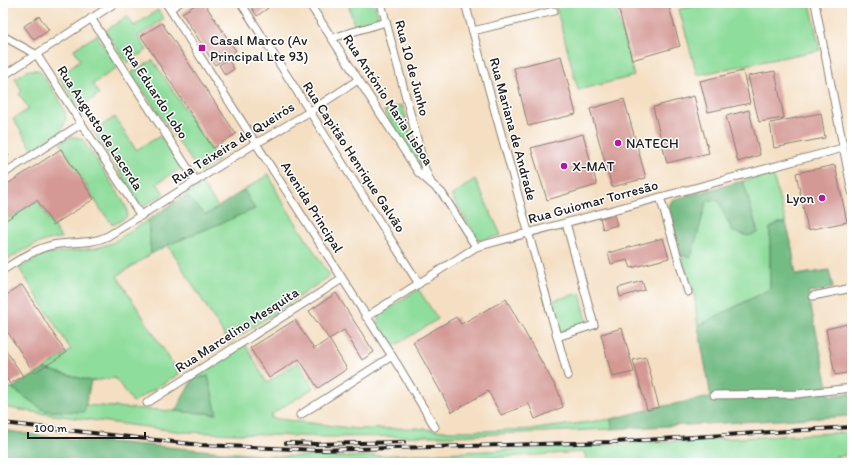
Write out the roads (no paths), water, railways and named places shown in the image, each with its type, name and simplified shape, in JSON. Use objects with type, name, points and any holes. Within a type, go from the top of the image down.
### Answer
[{"type":"street","points":[[3,76],[114,3]]},
{"type":"street","points":[[168,6],[179,3]]},
{"type":"street","name":"Rua Capitão Henrique Galvão","points":[[241,3],[419,284]]},
{"type":"street","name":"Rua António Maria Lisboa","points":[[309,3],[418,172],[442,193],[476,247]]},
{"type":"street","name":"Rua 10 de Junho","points":[[381,3],[426,169],[432,185]]},
{"type":"street","name":"Rua Mariana de Andrade","points":[[465,3],[568,376]]},
{"type":"street","points":[[815,3],[852,192]]},
{"type":"street","name":"Avenida Principal","points":[[168,6],[392,356],[435,427]]},
{"type":"street","points":[[473,32],[554,11]]},
{"type":"street","name":"Rua Eduardo Lobo","points":[[92,18],[196,181]]},
{"type":"street","points":[[332,38],[386,22]]},
{"type":"street","points":[[3,36],[37,55]]},
{"type":"street","name":"Rua Augusto de Lacerda","points":[[37,55],[141,216]]},
{"type":"street","name":"Rua Teixeira de Queirós","points":[[3,270],[30,253],[42,248],[55,244],[86,243],[103,239],[256,143],[309,112],[358,80]]},
{"type":"street","points":[[3,174],[82,124]]},
{"type":"street","name":"Rua Guiomar Torresão","points":[[366,317],[476,247],[843,148]]},
{"type":"street","points":[[660,197],[688,292]]},
{"type":"street","points":[[557,337],[594,325],[566,223]]},
{"type":"street","name":"Rua Marcelino Mesquita","points":[[147,403],[342,279]]},
{"type":"street","points":[[813,296],[852,288]]},
{"type":"street","points":[[300,415],[392,356]]},
{"type":"street","points":[[714,394],[797,394],[852,388]]},
{"type":"street","points":[[55,463],[62,463]]},
{"type":"railway","points":[[3,423],[201,445],[317,450],[614,442],[852,427]]},
{"type":"railway","points":[[286,443],[317,444],[404,442]]},
{"type":"place","name":"Casal Marco (Av Principal Lte 93)","points":[[202,48]]},
{"type":"place","name":"NATECH","points":[[618,143]]},
{"type":"place","name":"X-MAT","points":[[564,166]]},
{"type":"place","name":"Lyon","points":[[822,198]]}]
